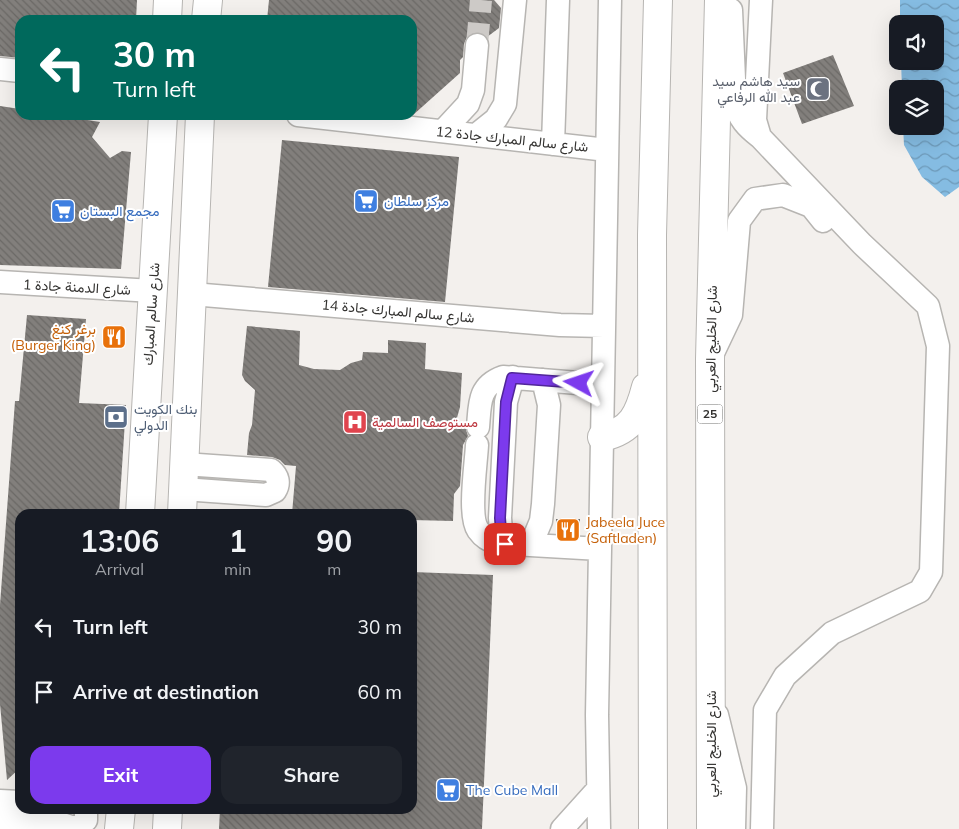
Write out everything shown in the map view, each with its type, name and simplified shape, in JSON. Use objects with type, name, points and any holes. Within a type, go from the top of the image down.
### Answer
[{"type":"main road","points":[[167,15],[168,0]]},
{"type":"main road","points":[[206,15],[208,0]]},
{"type":"main road","points":[[653,829],[652,235],[658,0]]},
{"type":"main road","name":"شارع الخليج العربي","points":[[712,829],[710,359],[719,0]]},
{"type":"main road","name":"شارع سالم المبارك","points":[[140,509],[163,120]]},
{"type":"main road","points":[[183,489],[200,120]]},
{"type":"main road","points":[[602,437],[614,435],[633,422],[641,407],[653,364]]},
{"type":"main road","points":[[119,829],[120,814]]},
{"type":"main road","points":[[167,829],[168,814]]},
{"type":"street","points":[[476,135],[496,118],[505,104],[515,0]]},
{"type":"street","points":[[553,144],[558,0]]},
{"type":"street","points":[[599,829],[597,715],[610,0]]},
{"type":"street","points":[[730,0],[737,112],[747,126],[760,137],[862,244],[928,306],[938,346],[931,572],[920,591],[832,633],[785,676],[765,710],[762,829]]},
{"type":"street","points":[[760,137],[755,120],[761,0]]},
{"type":"street","points":[[443,131],[468,104],[473,90],[477,45]]},
{"type":"street","points":[[0,68],[15,70]]},
{"type":"street","name":"شارع سالم المبارك جادة 12","points":[[343,120],[607,150]]},
{"type":"street","points":[[710,359],[731,315],[739,221],[755,199],[783,195],[811,206],[836,238],[862,244]]},
{"type":"street","name":"شارع الدمنة جادة 1","points":[[0,282],[153,291]]},
{"type":"street","name":"شارع سالم المبارك جادة 14","points":[[192,294],[550,324],[604,326]]},
{"type":"street","points":[[600,549],[505,544],[489,541],[482,536],[474,522],[473,514],[480,403],[482,394],[487,386],[494,380],[503,377],[603,384]]},
{"type":"street","points":[[505,544],[500,518],[506,402],[512,378]]},
{"type":"street","points":[[531,545],[541,521],[544,504],[549,404],[543,380]]},
{"type":"street","points":[[711,690],[736,788],[734,829]]},
{"type":"street","points":[[562,829],[598,789]]},
{"type":"street","points":[[0,801],[15,802]]},
{"type":"street","points":[[0,820],[62,824],[76,829],[86,820],[86,814]]},
{"type":"water","points":[[900,0],[959,0],[959,187],[945,197],[922,177],[904,145],[903,135],[944,135],[944,80],[902,80],[901,70],[944,70],[944,15],[900,15]]},
{"type":"building","points":[[0,0],[137,0],[136,15],[15,15],[15,58],[0,56]]},
{"type":"building","points":[[269,0],[494,0],[501,8],[499,28],[487,37],[478,32],[472,33],[467,37],[464,44],[463,57],[460,60],[460,73],[417,111],[417,15],[268,15]]},
{"type":"building","name":"سيد هاشم سيد عبد الله الرفاعي","points":[[833,55],[854,106],[802,124],[783,73]]},
{"type":"building","name":"مجمع البستان","points":[[0,106],[15,108],[15,120],[87,120],[100,122],[92,137],[110,158],[122,151],[131,152],[121,269],[0,265]]},
{"type":"building","name":"مركز سلطان","points":[[282,140],[459,157],[445,302],[268,287]]},
{"type":"building","points":[[27,315],[86,319],[79,403],[126,405],[119,509],[15,509],[15,773],[7,780],[0,704],[0,605],[15,401],[19,401]]},
{"type":"building","name":"مستوصف السالمية","points":[[247,326],[300,331],[299,365],[314,369],[340,370],[351,363],[362,360],[363,352],[388,353],[388,340],[426,343],[425,369],[462,373],[460,407],[455,425],[465,426],[468,436],[463,445],[460,486],[454,494],[453,521],[417,520],[417,509],[292,509],[296,466],[285,465],[280,460],[272,457],[247,455],[255,390],[245,381],[242,375]]},
{"type":"building","name":"Jabeela Juce (Saftladen)","points":[[556,519],[580,519],[580,535],[556,533]]},
{"type":"building","points":[[417,572],[493,575],[482,829],[219,829],[220,814],[417,814]]},
{"type":"tunnel","points":[[477,45],[481,0]]},
{"type":"place","name":"سيد هاشم سيد عبد الله الرفاعي","points":[[818,89]]},
{"type":"place","name":"مركز سلطان","points":[[366,201]]},
{"type":"place","name":"مجمع البستان","points":[[63,211]]},
{"type":"place","name":"برغر كنغ (Burger King)","points":[[114,337]]},
{"type":"place","name":"بنك الكويت الدولي","points":[[116,417]]},
{"type":"place","name":"مستوصف السالمية","points":[[355,422]]},
{"type":"place","name":"Jabeela Juce (Saftladen)","points":[[568,530]]},
{"type":"place","name":"The Cube Mall","points":[[448,790]]},
{"type":"route","points":[[505,544],[502,538],[500,518],[506,396],[512,378],[579,383]]}]
